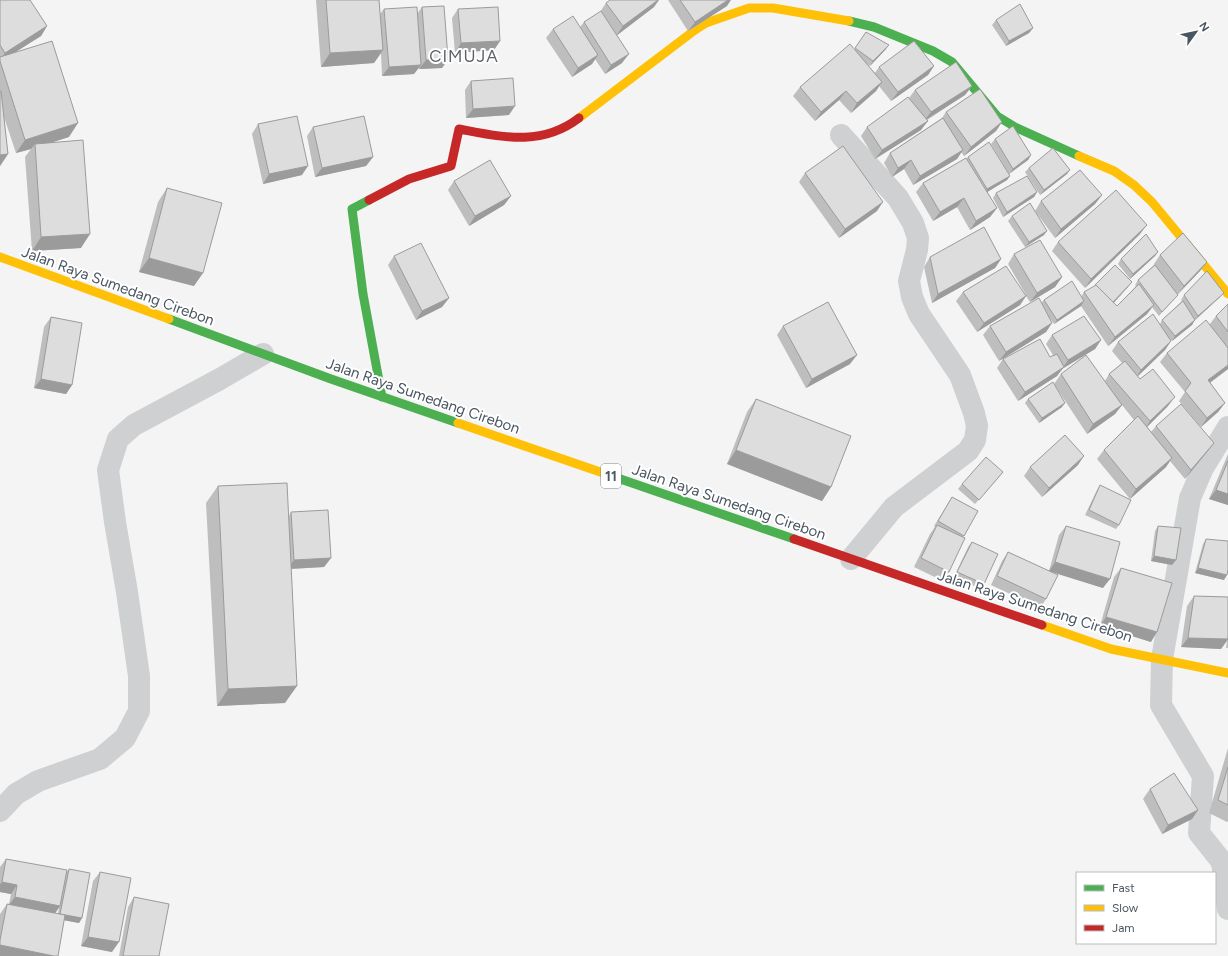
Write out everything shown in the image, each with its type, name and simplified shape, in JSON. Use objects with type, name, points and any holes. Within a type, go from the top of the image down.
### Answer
[{"type":"main road","points":[[382,397],[363,294],[352,210],[409,179],[451,166],[459,129],[525,138],[560,130],[573,123],[695,30],[706,23],[749,8],[773,8],[860,23],[942,56],[958,68],[997,116],[1004,122],[1114,171],[1140,190],[1152,202],[1228,294]]},
{"type":"main road","name":"Jalan Raya Sumedang Cirebon","points":[[0,257],[382,397],[1111,649],[1228,673]]},
{"type":"street","points":[[842,135],[898,198],[913,223],[918,238],[917,250],[909,281],[912,297],[919,314],[960,375],[974,413],[977,426],[975,440],[968,451],[894,507],[851,559]]},
{"type":"street","points":[[0,811],[16,794],[38,781],[100,759],[125,738],[139,711],[139,676],[108,470],[118,439],[134,425],[263,354]]},
{"type":"street","points":[[1228,427],[1203,468],[1190,498],[1162,659],[1161,705],[1203,776],[1199,833],[1222,862],[1228,909]]},
{"type":"building","points":[[0,0],[30,0],[47,26],[5,53],[0,45]]},
{"type":"building","points":[[326,0],[379,0],[383,50],[330,53]]},
{"type":"building","points":[[610,0],[658,0],[623,26],[606,3]]},
{"type":"building","points":[[680,0],[728,0],[695,22]]},
{"type":"building","points":[[1020,4],[1033,28],[1009,41],[996,20]]},
{"type":"building","points":[[444,6],[448,59],[426,60],[422,7]]},
{"type":"building","points":[[417,7],[421,65],[389,67],[384,9]]},
{"type":"building","points":[[498,7],[500,41],[461,43],[458,9]]},
{"type":"building","points":[[601,11],[629,54],[611,65],[584,22]]},
{"type":"building","points":[[573,16],[598,55],[578,68],[553,29]]},
{"type":"building","points":[[866,32],[889,45],[873,61],[855,48]]},
{"type":"building","points":[[52,41],[78,123],[25,140],[0,57]]},
{"type":"building","points":[[914,41],[934,66],[898,92],[879,67]]},
{"type":"building","points":[[850,44],[882,82],[857,103],[846,91],[821,112],[800,87]]},
{"type":"building","points":[[956,62],[972,86],[931,112],[915,90]]},
{"type":"building","points":[[513,78],[515,106],[473,109],[471,81]]},
{"type":"building","points":[[980,89],[1002,122],[971,147],[946,112]]},
{"type":"building","points":[[0,91],[8,154],[0,155]]},
{"type":"building","points":[[908,97],[928,121],[882,150],[867,127]]},
{"type":"building","points":[[297,116],[308,166],[269,174],[258,124]]},
{"type":"building","points":[[364,116],[373,157],[322,168],[313,127]]},
{"type":"building","points":[[943,118],[963,150],[920,176],[911,160],[898,168],[890,153]]},
{"type":"building","points":[[1013,126],[1031,155],[1013,169],[995,139]]},
{"type":"building","points":[[83,140],[90,234],[41,237],[35,144]]},
{"type":"building","points":[[989,142],[1010,176],[987,189],[968,157]]},
{"type":"building","points":[[843,146],[883,202],[845,229],[805,173]]},
{"type":"building","points":[[1053,148],[1070,170],[1044,190],[1029,168]]},
{"type":"building","points":[[966,158],[997,208],[976,221],[964,198],[940,212],[923,183]]},
{"type":"building","points":[[490,160],[511,196],[475,216],[454,181]]},
{"type":"building","points":[[1080,170],[1102,195],[1061,229],[1041,201]]},
{"type":"building","points":[[1027,176],[1037,192],[1007,212],[996,193]]},
{"type":"building","points":[[167,188],[222,203],[203,273],[149,258]]},
{"type":"building","points":[[1116,190],[1147,225],[1091,279],[1058,242]]},
{"type":"building","points":[[1030,203],[1047,231],[1029,242],[1012,216]]},
{"type":"building","points":[[984,227],[1001,259],[938,294],[930,257]]},
{"type":"building","points":[[1183,233],[1207,262],[1184,286],[1160,255]]},
{"type":"building","points":[[1146,234],[1158,252],[1133,274],[1121,259]]},
{"type":"building","points":[[1040,240],[1062,277],[1037,293],[1014,254]]},
{"type":"building","points":[[421,243],[449,298],[422,311],[394,256]]},
{"type":"building","points":[[1115,265],[1132,282],[1113,302],[1095,285]]},
{"type":"building","points":[[1155,265],[1178,295],[1162,312],[1138,280]]},
{"type":"building","points":[[1006,266],[1026,296],[984,323],[963,292]]},
{"type":"building","points":[[1207,271],[1224,293],[1198,316],[1184,295]]},
{"type":"building","points":[[1072,281],[1084,301],[1057,320],[1044,300]]},
{"type":"building","points":[[1139,284],[1154,305],[1115,337],[1084,292],[1096,285],[1117,306]]},
{"type":"building","points":[[1039,298],[1052,323],[1006,352],[990,326]]},
{"type":"building","points":[[1183,301],[1195,320],[1175,336],[1162,320]]},
{"type":"building","points":[[828,302],[857,355],[812,379],[783,326]]},
{"type":"building","points":[[1228,304],[1228,332],[1216,316]]},
{"type":"building","points":[[1153,314],[1171,341],[1141,370],[1118,342]]},
{"type":"building","points":[[1084,316],[1101,340],[1068,360],[1052,335]]},
{"type":"building","points":[[51,317],[82,323],[72,385],[41,379]]},
{"type":"building","points":[[1206,320],[1228,348],[1228,365],[1208,380],[1225,403],[1207,418],[1185,391],[1191,383],[1167,353]]},
{"type":"building","points":[[1040,339],[1050,357],[1057,354],[1064,367],[1025,392],[1003,359]]},
{"type":"building","points":[[1086,355],[1122,405],[1093,424],[1061,374]]},
{"type":"building","points":[[1125,361],[1140,379],[1153,369],[1175,397],[1150,421],[1109,374]]},
{"type":"building","points":[[1053,382],[1065,403],[1042,418],[1028,399]]},
{"type":"building","points":[[756,399],[851,436],[831,487],[736,450]]},
{"type":"building","points":[[1181,404],[1214,443],[1191,470],[1156,426]]},
{"type":"building","points":[[1138,416],[1172,458],[1136,489],[1104,450]]},
{"type":"building","points":[[1065,435],[1084,456],[1049,488],[1030,467]]},
{"type":"building","points":[[986,457],[1003,472],[979,500],[962,484]]},
{"type":"building","points":[[1228,461],[1228,494],[1216,490]]},
{"type":"building","points":[[287,483],[297,686],[228,689],[218,486]]},
{"type":"building","points":[[1100,485],[1131,500],[1119,525],[1089,510]]},
{"type":"building","points":[[952,497],[978,511],[964,536],[938,521]]},
{"type":"building","points":[[328,510],[331,558],[294,560],[291,512]]},
{"type":"building","points":[[937,525],[965,538],[949,572],[921,558]]},
{"type":"building","points":[[1066,526],[1120,542],[1110,579],[1055,562]]},
{"type":"building","points":[[1158,526],[1181,528],[1176,560],[1154,556]]},
{"type":"building","points":[[1206,539],[1228,541],[1227,575],[1198,568]]},
{"type":"building","points":[[972,542],[998,554],[984,584],[957,572]]},
{"type":"building","points":[[1008,552],[1058,575],[1046,599],[997,576]]},
{"type":"building","points":[[1121,568],[1172,583],[1157,632],[1106,617]]},
{"type":"building","points":[[1194,596],[1228,597],[1228,639],[1188,638]]},
{"type":"building","points":[[1228,767],[1228,805],[1218,800]]},
{"type":"building","points":[[1174,773],[1198,810],[1168,825],[1150,789]]},
{"type":"building","points":[[6,859],[67,870],[60,906],[15,897],[17,885],[2,882]]},
{"type":"building","points":[[69,869],[90,873],[82,918],[60,914]]},
{"type":"building","points":[[100,872],[131,878],[119,942],[88,937]]},
{"type":"building","points":[[134,897],[169,904],[159,956],[123,956]]},
{"type":"building","points":[[7,904],[65,915],[58,956],[0,945]]},
{"type":"traffic: fast","points":[[849,21],[874,27],[933,51],[952,62],[997,116],[1015,127],[1079,156]]},
{"type":"traffic: fast","points":[[369,200],[352,209],[363,294],[382,397]]},
{"type":"traffic: fast","points":[[169,319],[331,379],[458,423]]},
{"type":"traffic: fast","points":[[606,474],[794,539]]},
{"type":"traffic: slow","points":[[579,118],[706,23],[749,8],[773,8],[849,21]]},
{"type":"traffic: slow","points":[[1079,156],[1114,171],[1134,185],[1152,202],[1228,294]]},
{"type":"traffic: slow","points":[[0,257],[169,319]]},
{"type":"traffic: slow","points":[[458,423],[606,474]]},
{"type":"traffic: slow","points":[[1042,625],[1111,649],[1228,673]]},
{"type":"traffic: jam","points":[[369,200],[409,179],[451,166],[459,129],[506,137],[536,136],[550,133],[565,127],[579,118]]},
{"type":"traffic: jam","points":[[794,539],[1042,625]]},
{"type":"district","name":"CIMUJA","points":[[464,56]]}]
